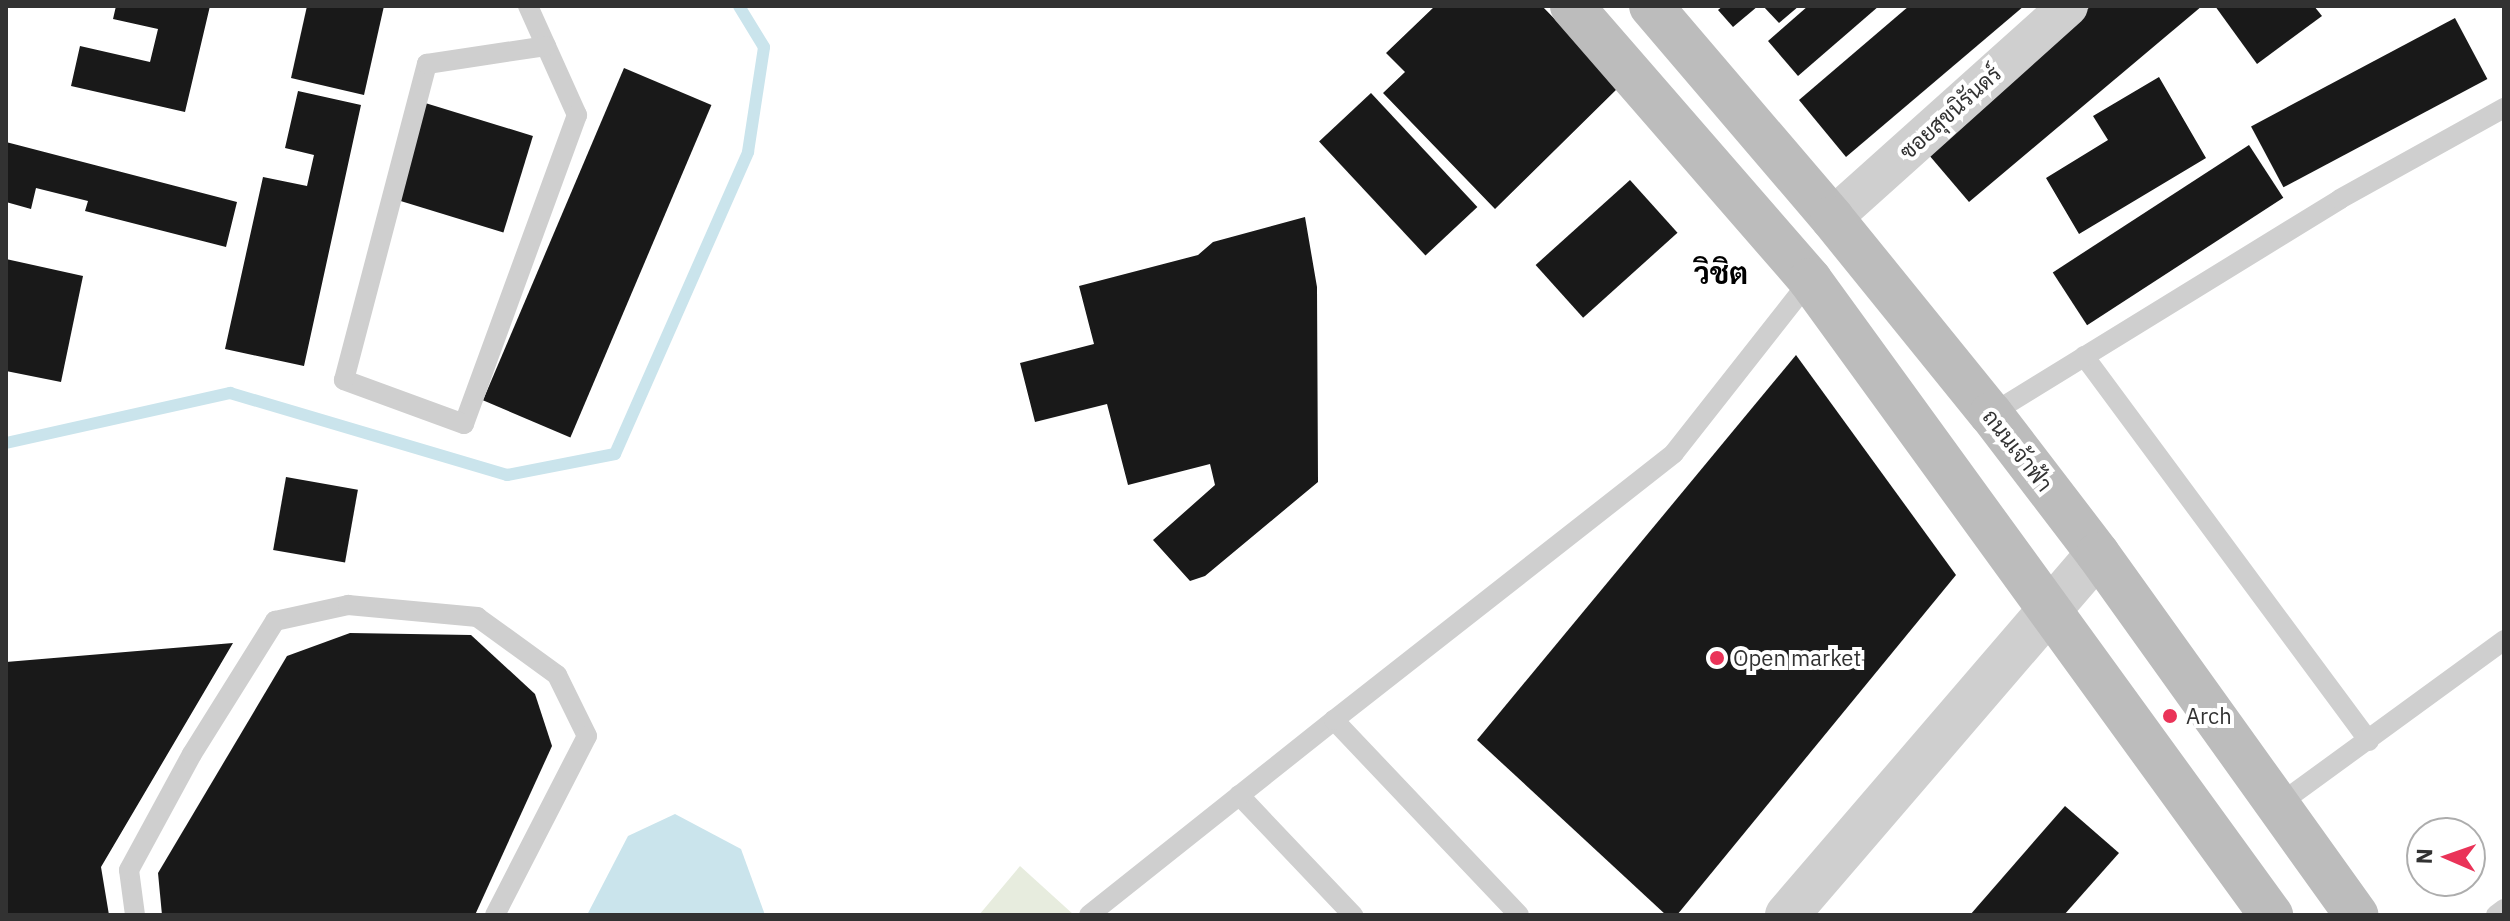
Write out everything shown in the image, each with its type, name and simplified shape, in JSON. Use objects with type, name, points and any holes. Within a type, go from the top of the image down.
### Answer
[{"type":"main road","points":[[1572,6],[1810,280],[2271,915]]},
{"type":"main road","name":"ถนนเจ้าฟ้า","points":[[1651,6],[1832,218],[1991,414],[2098,554],[2356,915]]},
{"type":"street","name":"ซอยสุขนิรันดร์","points":[[1832,218],[2068,6]]},
{"type":"street","points":[[1787,915],[2098,554]]},
{"type":"lane","points":[[528,6],[546,46],[577,115],[464,424],[344,380],[427,64],[546,46]]},
{"type":"lane","points":[[1991,414],[2340,199],[2504,108]]},
{"type":"lane","points":[[1089,915],[1674,453],[1810,280]]},
{"type":"lane","points":[[2084,356],[2369,741]]},
{"type":"lane","points":[[135,915],[129,870],[192,754],[275,621],[348,605],[477,617],[557,675],[587,736],[495,915]]},
{"type":"lane","points":[[2278,805],[2504,640]]},
{"type":"lane","points":[[1334,720],[1519,915]]},
{"type":"lane","points":[[1239,795],[1353,915]]},
{"type":"lane","points":[[2496,915],[2504,909]]},
{"type":"shaded area","points":[[1020,866],[1074,915],[979,915]]},
{"type":"water","points":[[675,814],[741,849],[765,915],[587,915],[628,836]]},
{"type":"building","points":[[116,6],[210,6],[185,112],[71,86],[80,46],[150,62],[158,29],[113,19]]},
{"type":"building","points":[[307,6],[384,6],[364,95],[291,78]]},
{"type":"building","points":[[1435,6],[1542,6],[1620,86],[1495,209],[1383,93],[1405,72],[1386,53]]},
{"type":"building","points":[[1723,6],[1758,6],[1733,27],[1718,10]]},
{"type":"building","points":[[1763,6],[1799,6],[1779,23]]},
{"type":"building","points":[[1808,6],[1879,6],[1798,76],[1768,41]]},
{"type":"building","points":[[1909,6],[2024,6],[1846,157],[1799,100]]},
{"type":"building","points":[[2091,6],[2202,6],[1969,202],[1923,148]]},
{"type":"building","points":[[2215,6],[2314,6],[2322,16],[2257,64]]},
{"type":"building","points":[[2455,18],[2487,79],[2283,187],[2251,126]]},
{"type":"building","points":[[624,68],[711,105],[570,437],[483,400]]},
{"type":"building","points":[[2159,77],[2206,158],[2079,234],[2046,178],[2108,140],[2093,116]]},
{"type":"building","points":[[298,91],[361,105],[304,366],[225,349],[263,177],[307,186],[314,155],[285,148]]},
{"type":"building","points":[[1371,93],[1477,207],[1425,256],[1319,141]]},
{"type":"building","points":[[422,102],[533,136],[503,233],[392,199]]},
{"type":"building","points":[[6,142],[237,202],[226,247],[85,211],[88,201],[36,188],[31,209],[6,202]]},
{"type":"building","points":[[2249,145],[2283,198],[2087,325],[2053,272]]},
{"type":"building","points":[[1630,180],[1678,233],[1583,318],[1536,265]]},
{"type":"building","points":[[1305,217],[1317,287],[1318,482],[1205,576],[1190,581],[1153,540],[1215,485],[1210,464],[1128,485],[1107,404],[1035,422],[1020,363],[1094,344],[1079,286],[1198,255],[1213,242]]},
{"type":"building","points":[[6,259],[83,276],[61,382],[6,371]]},
{"type":"building","name":"Open market","points":[[1796,355],[1956,575],[1677,915],[1666,915],[1477,740]]},
{"type":"building","points":[[286,477],[358,490],[345,563],[273,550]]},
{"type":"building","points":[[350,633],[471,635],[535,694],[552,746],[475,915],[162,915],[158,873],[287,656]]},
{"type":"building","points":[[233,643],[101,867],[109,915],[6,915],[6,662]]},
{"type":"building","points":[[2065,806],[2119,853],[2064,915],[1970,915]]},
{"type":"waterway","points":[[6,443],[230,393],[507,475],[615,454],[748,152],[764,47],[739,6]]},
{"type":"place","name":"Open market","points":[[1717,658]]},
{"type":"place","name":"Arch","points":[[2170,716]]},
{"type":"district","name":"วิชิต","points":[[1721,273]]}]
